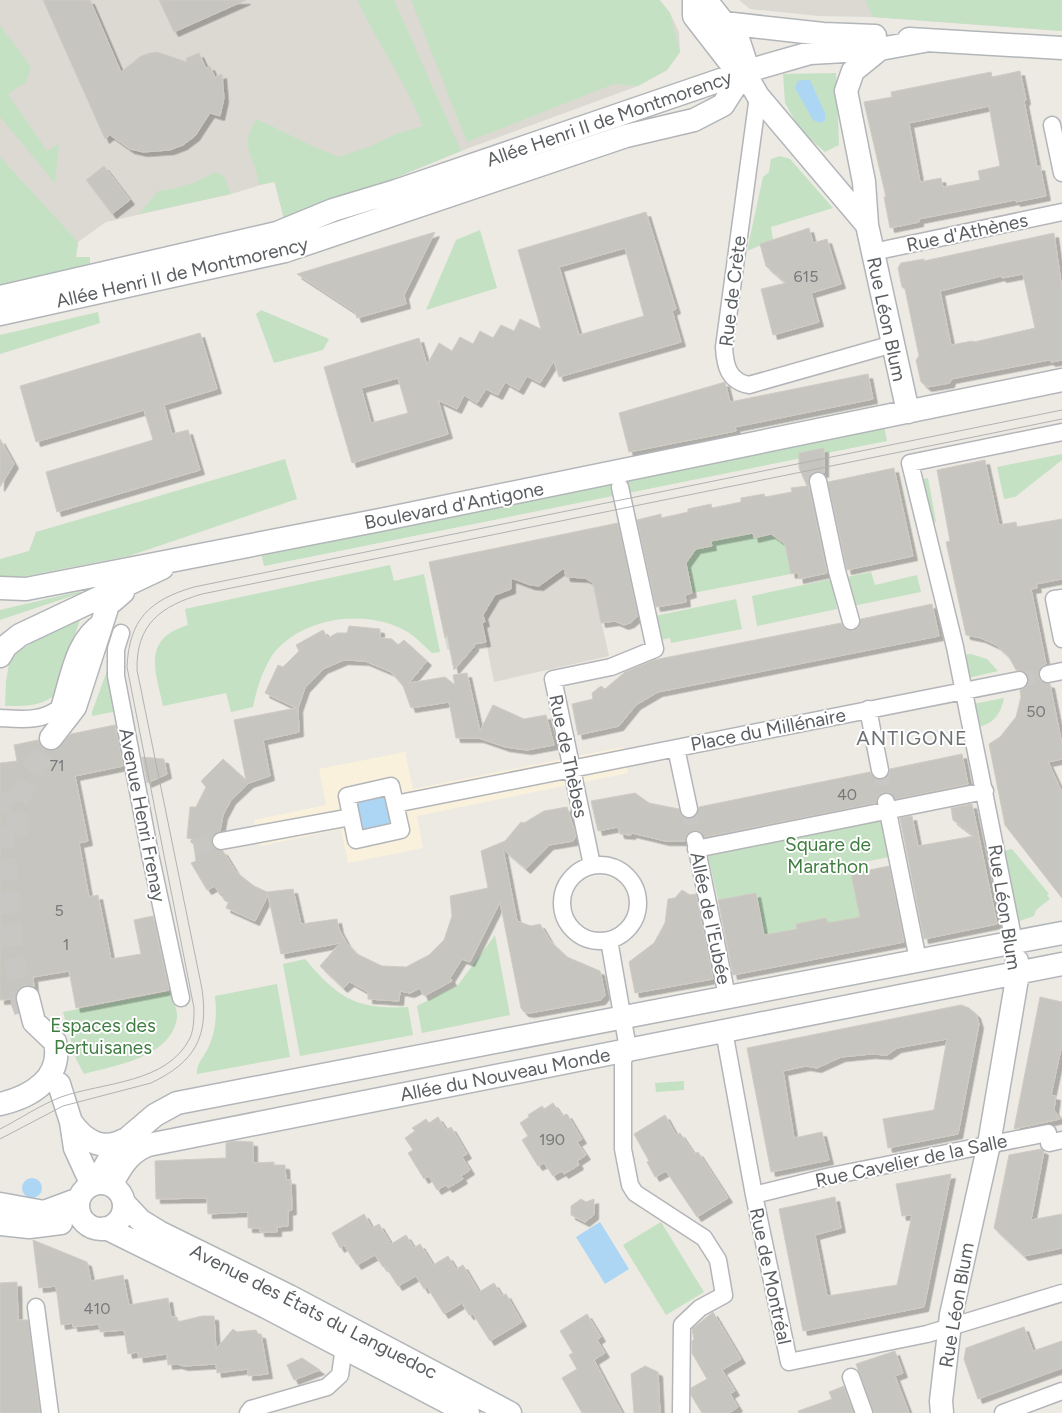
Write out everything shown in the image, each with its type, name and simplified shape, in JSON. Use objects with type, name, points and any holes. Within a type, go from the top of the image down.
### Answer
[{"type":"street","points":[[694,0],[694,16],[732,65],[744,72],[810,53],[880,49],[924,41]]},
{"type":"street","points":[[699,0],[709,4],[743,49],[744,72]]},
{"type":"street","points":[[724,23],[770,29],[885,36],[924,41],[1062,48]]},
{"type":"street","name":"Rue Léon Blum","points":[[880,49],[853,71],[846,91],[864,182],[867,225],[908,412]]},
{"type":"street","name":"Allée Henri II de Montmorency","points":[[0,297],[277,233],[333,210],[396,191],[744,72]]},
{"type":"street","name":"Allée Henri II de Montmorency","points":[[0,314],[284,251],[626,136],[694,120],[723,105],[744,72]]},
{"type":"street","name":"Rue Léon Blum","points":[[744,72],[758,96],[867,225]]},
{"type":"street","points":[[685,92],[694,120]]},
{"type":"street","name":"Rue de Crète","points":[[758,96],[724,346],[725,365],[732,377],[741,383],[749,385],[893,344]]},
{"type":"street","points":[[1052,125],[1062,173]]},
{"type":"street","name":"Rue d'Athènes","points":[[873,252],[1062,212]]},
{"type":"street","name":"Boulevard d'Antigone","points":[[0,588],[26,589],[182,557],[390,518],[1062,380]]},
{"type":"street","name":"Rue Léon Blum","points":[[942,1413],[941,1401],[949,1328],[989,1144],[1018,973],[1014,942],[964,689],[931,542],[910,463],[1062,432]]},
{"type":"street","points":[[818,481],[837,571],[851,621]]},
{"type":"street","name":"Rue de Thèbes","points":[[592,866],[553,679],[610,667],[655,649],[620,487]]},
{"type":"street","points":[[0,656],[6,646],[20,635],[132,584],[182,557]]},
{"type":"street","points":[[50,738],[75,707],[108,605],[132,584]]},
{"type":"street","points":[[1062,598],[1054,600],[1062,639]]},
{"type":"street","points":[[0,718],[38,718],[53,713],[60,708],[81,640],[90,628],[102,620]]},
{"type":"street","name":"Avenue Henri Frenay","points":[[121,633],[116,649],[116,676],[150,854],[181,998]]},
{"type":"street","name":"Place du Millénaire","points":[[395,804],[964,689],[1019,680]]},
{"type":"street","points":[[868,709],[880,770]]},
{"type":"street","points":[[676,748],[689,809]]},
{"type":"street","points":[[391,786],[400,830],[356,840],[352,816],[347,796],[391,786]]},
{"type":"street","points":[[918,960],[886,806],[985,791]]},
{"type":"street","name":"Allée de l'Eubée","points":[[727,996],[695,845],[886,806]]},
{"type":"street","points":[[221,842],[352,816]]},
{"type":"street","points":[[602,864],[621,870],[634,885],[638,894],[638,909],[633,923],[627,930],[609,940],[599,941],[580,935],[566,921],[563,911],[562,901],[568,882],[574,874],[592,866],[602,864]]},
{"type":"street","name":"Allée du Nouveau Monde","points":[[97,1195],[115,1149],[166,1108],[189,1100],[624,1015],[1062,933]]},
{"type":"street","points":[[609,940],[624,1015],[627,1050],[1062,964]]},
{"type":"street","points":[[824,978],[831,1010]]},
{"type":"street","points":[[0,1104],[28,1094],[38,1088],[46,1079],[56,1061],[55,1042],[34,1022],[28,998]]},
{"type":"street","name":"Rue de Montréal","points":[[724,1031],[754,1195],[788,1362],[949,1328],[1062,1293]]},
{"type":"street","name":"Allée du Nouveau Monde","points":[[97,1195],[127,1157],[137,1149],[383,1097],[627,1050],[623,1062],[622,1149],[630,1186],[635,1193],[704,1238],[718,1260],[724,1295],[700,1308],[682,1325],[681,1413]]},
{"type":"street","points":[[59,1084],[71,1122],[75,1148],[97,1195],[124,1210],[118,1222],[106,1228]]},
{"type":"street","points":[[189,1100],[197,1136]]},
{"type":"street","points":[[71,1122],[81,1136],[89,1142],[115,1146],[129,1138]]},
{"type":"street","name":"Rue Cavelier de la Salle","points":[[754,1195],[831,1176],[1048,1133],[1049,1143],[1062,1140]]},
{"type":"street","points":[[0,1204],[44,1212],[97,1195]]},
{"type":"street","points":[[0,1224],[44,1226],[97,1195]]},
{"type":"street","name":"Avenue des États du Languedoc","points":[[468,1413],[344,1347],[106,1228],[90,1226],[97,1195],[159,1232],[289,1296],[510,1413]]},
{"type":"street","points":[[36,1307],[50,1413]]},
{"type":"street","points":[[248,1413],[252,1409],[327,1387],[340,1374],[344,1347]]},
{"type":"street","points":[[851,1377],[864,1413]]},
{"type":"street","points":[[1003,1413],[1062,1391]]},
{"type":"shaded area","points":[[0,0],[660,0],[670,13],[679,32],[680,52],[667,70],[638,86],[461,151],[285,223],[274,181],[231,194],[106,222],[78,242],[76,257],[0,268]]},
{"type":"shaded area","points":[[739,0],[1062,0],[1062,31],[873,17],[819,16],[750,9]]},
{"type":"shaded area","points":[[622,523],[641,610],[638,611],[639,616],[633,617],[630,623],[624,625],[618,620],[602,624],[609,656],[494,682],[486,642],[474,644],[475,650],[470,651],[465,657],[447,649],[429,562]]},
{"type":"shaded area","points":[[623,747],[628,773],[417,816],[423,848],[348,863],[341,829],[260,846],[254,820],[326,805],[319,769],[405,752],[413,789]]},
{"type":"green space","points":[[357,0],[394,0],[461,151],[285,223],[275,182],[259,185],[249,152],[248,137],[257,119],[339,157],[366,148],[399,133],[423,126],[408,94]]},
{"type":"green space","points":[[411,0],[659,0],[670,13],[680,52],[667,70],[638,86],[614,84],[467,142]]},
{"type":"green space","points":[[865,0],[1062,0],[1062,31],[873,17]]},
{"type":"green space","points":[[0,25],[31,67],[26,82],[8,94],[47,151],[59,144],[55,183],[0,117]]},
{"type":"green space","points":[[836,73],[839,145],[825,152],[800,130],[785,103],[783,74]]},
{"type":"green space","points":[[780,156],[790,159],[833,208],[771,227],[773,240],[747,251],[763,177],[769,172],[771,159]]},
{"type":"green space","points":[[0,157],[78,242],[76,257],[90,257],[90,267],[0,286]]},
{"type":"green space","points":[[215,172],[224,176],[231,194],[139,214],[158,191],[188,184]]},
{"type":"green space","points":[[480,230],[497,288],[426,310],[456,240]]},
{"type":"green space","points":[[261,310],[329,339],[323,350],[274,363],[256,314]]},
{"type":"green space","points":[[98,312],[100,323],[0,354],[0,335]]},
{"type":"green space","points":[[881,408],[887,441],[264,566],[257,534]]},
{"type":"green space","points":[[1062,454],[1062,460],[1015,497],[1004,499],[997,467]]},
{"type":"green space","points":[[285,459],[297,499],[129,556],[0,581],[0,559],[29,551],[36,532]]},
{"type":"green space","points":[[928,478],[936,522],[932,523],[920,480]]},
{"type":"green space","points":[[753,533],[754,538],[771,534],[785,544],[791,574],[693,593],[686,563],[696,549],[711,541]]},
{"type":"green space","points":[[390,565],[394,581],[424,574],[440,652],[432,653],[409,633],[390,624],[372,620],[334,620],[315,625],[283,643],[271,657],[265,669],[253,707],[231,712],[226,693],[163,706],[155,668],[155,657],[158,647],[164,638],[173,631],[188,625],[185,609]]},
{"type":"green space","points":[[871,572],[875,585],[917,575],[921,592],[853,606],[847,577]]},
{"type":"green space","points":[[831,579],[837,609],[757,626],[752,596]]},
{"type":"green space","points":[[81,591],[81,593],[0,620],[0,610]]},
{"type":"green space","points":[[736,599],[742,629],[671,643],[670,638],[660,640],[655,616]]},
{"type":"green space","points":[[80,620],[54,696],[36,704],[5,706],[9,664],[17,651],[29,645],[43,633]]},
{"type":"green space","points":[[971,654],[987,659],[998,671],[968,678],[963,655]]},
{"type":"green space","points":[[111,660],[118,711],[92,716],[92,712]]},
{"type":"green space","points":[[1004,698],[996,717],[984,726],[978,727],[973,704]]},
{"type":"green space","name":"Square de Marathon","points":[[882,820],[889,857],[850,865],[857,902],[866,916],[828,923],[826,918],[796,924],[797,929],[759,936],[756,922],[762,921],[756,893],[718,900],[708,856]]},
{"type":"green space","points":[[1012,849],[1049,894],[1047,895],[1050,899],[1036,910],[1034,916],[1017,922],[1003,851]]},
{"type":"green space","points":[[495,935],[510,1015],[422,1033],[417,1006],[458,985]]},
{"type":"green space","points":[[305,959],[328,983],[349,999],[375,1006],[408,1007],[413,1035],[300,1056],[283,964]]},
{"type":"green space","points":[[277,984],[290,1057],[197,1074],[199,1063],[209,1046],[215,1028],[215,996]]},
{"type":"green space","name":"Espaces des Pertuisanes","points":[[171,991],[177,1018],[172,1032],[164,1042],[140,1058],[84,1074],[76,1059],[63,1012]]},
{"type":"green space","points":[[684,1081],[684,1090],[656,1092],[655,1083]]},
{"type":"green space","points":[[661,1222],[704,1292],[666,1315],[623,1245]]},
{"type":"water","points":[[810,80],[825,113],[825,121],[819,123],[813,120],[795,88],[798,81]]},
{"type":"water","points":[[385,794],[391,823],[362,830],[356,800]]},
{"type":"water","points":[[32,1178],[39,1181],[42,1188],[39,1195],[32,1198],[25,1195],[22,1188],[25,1181]]},
{"type":"water","points":[[600,1222],[629,1269],[605,1284],[576,1237]]},
{"type":"building","points":[[43,0],[90,0],[121,72],[141,56],[150,53],[157,52],[187,62],[186,58],[199,53],[206,68],[210,66],[215,77],[222,74],[224,98],[220,116],[210,113],[195,136],[183,145],[170,150],[143,152],[130,149],[110,135],[105,139]]},
{"type":"building","points":[[159,0],[246,0],[174,32]]},
{"type":"building","points":[[1020,71],[1037,167],[1040,166],[1046,196],[1016,202],[1015,200],[919,219],[919,222],[890,228],[884,197],[886,197],[864,102],[892,97],[891,92],[991,72],[992,77]],"holes":[[[989,106],[1000,166],[978,171],[980,180],[943,187],[941,178],[920,182],[909,123]]]},
{"type":"building","points":[[104,166],[130,200],[112,214],[86,180]]},
{"type":"building","points":[[646,212],[676,309],[672,311],[681,342],[559,377],[554,361],[540,383],[527,376],[519,390],[505,382],[498,395],[486,389],[477,403],[464,395],[457,409],[438,400],[448,434],[352,463],[324,367],[419,338],[427,365],[439,343],[452,351],[460,337],[473,344],[480,331],[493,338],[501,325],[514,331],[520,319],[541,329],[518,250]],"holes":[[[625,248],[644,316],[579,335],[559,267]],[[398,378],[408,413],[371,423],[361,388]]]},
{"type":"building","points":[[809,228],[813,243],[827,239],[841,284],[811,293],[819,322],[773,335],[761,289],[786,283],[766,266],[760,244]]},
{"type":"building","points":[[435,232],[404,295],[406,304],[357,318],[355,312],[297,274]]},
{"type":"building","points":[[1054,233],[1062,290],[1062,360],[1051,362],[1049,360],[951,379],[950,383],[927,387],[921,382],[916,360],[919,356],[905,289],[902,287],[898,268],[901,263],[924,259],[924,261]],"holes":[[[1023,274],[1035,328],[974,342],[951,345],[940,291],[1001,276],[1002,278]]]},
{"type":"building","points":[[200,333],[217,389],[164,405],[172,434],[188,430],[200,470],[57,512],[46,472],[153,440],[144,410],[36,442],[20,386]]},
{"type":"building","points":[[868,374],[873,399],[735,427],[736,431],[629,452],[619,413],[725,382],[730,402]]},
{"type":"building","points":[[0,439],[14,464],[0,487]]},
{"type":"building","points":[[824,448],[824,473],[816,471],[812,473],[808,483],[827,573],[799,579],[798,572],[791,574],[785,544],[771,534],[754,538],[753,533],[711,541],[712,546],[696,549],[686,563],[692,593],[685,595],[686,602],[656,607],[637,520],[661,514],[661,518],[675,515],[688,512],[688,509],[711,504],[712,508],[741,502],[741,498],[764,494],[765,497],[792,492],[791,488],[807,486],[799,468],[799,453]]},
{"type":"building","points":[[985,460],[999,525],[1016,522],[1017,527],[1062,519],[1062,579],[1036,584],[1037,588],[1031,589],[1046,664],[1041,667],[1038,676],[1041,681],[1050,684],[1062,745],[1062,759],[1048,762],[1062,792],[1062,898],[1005,825],[989,744],[1000,737],[1016,717],[1021,697],[1020,690],[1026,687],[1029,678],[1023,671],[1016,670],[1009,657],[996,645],[981,638],[966,635],[946,542],[950,541],[937,470]]},
{"type":"building","points":[[894,468],[913,556],[847,570],[828,482]]},
{"type":"building","points":[[618,523],[638,616],[630,623],[624,625],[615,621],[601,623],[593,583],[585,578],[566,577],[564,568],[539,586],[530,585],[511,578],[511,589],[495,595],[483,615],[485,622],[482,623],[486,642],[474,644],[474,647],[454,670],[447,635],[445,638],[429,562]]},
{"type":"building","points":[[932,604],[939,636],[658,692],[636,705],[619,726],[578,735],[572,704],[593,699],[592,693],[601,686],[605,689],[625,672],[654,660],[841,623],[844,628],[853,631],[858,628],[861,619]]},
{"type":"building","points":[[349,626],[380,629],[380,638],[392,639],[398,645],[404,640],[427,661],[409,683],[445,677],[455,685],[453,675],[467,673],[480,731],[493,705],[524,719],[546,715],[554,745],[527,750],[505,747],[479,738],[456,738],[449,702],[411,708],[403,686],[391,672],[365,661],[344,660],[323,669],[305,688],[298,708],[299,732],[263,740],[270,776],[249,783],[231,800],[223,815],[220,831],[212,837],[213,847],[223,851],[236,872],[254,886],[267,892],[293,889],[301,924],[337,919],[339,929],[346,942],[357,954],[382,966],[406,967],[429,955],[444,940],[452,916],[450,896],[488,888],[481,851],[505,841],[521,822],[524,823],[544,811],[567,807],[576,836],[573,841],[549,845],[526,869],[503,849],[517,921],[531,926],[540,924],[550,941],[567,957],[600,971],[605,995],[601,1000],[530,1013],[524,1012],[521,1008],[500,902],[470,962],[462,959],[450,978],[452,981],[424,996],[420,988],[410,993],[400,991],[399,1001],[368,999],[368,992],[350,982],[343,988],[320,966],[340,943],[281,954],[268,895],[255,921],[226,908],[229,901],[220,895],[215,886],[207,890],[191,863],[196,861],[193,839],[187,838],[190,807],[196,807],[206,787],[201,781],[223,759],[246,780],[234,720],[296,708],[265,693],[278,665],[283,667],[299,651],[296,645],[323,630],[328,638],[337,633],[347,633]]},
{"type":"building","points":[[115,725],[123,766],[75,776],[88,841],[79,843],[89,897],[98,895],[111,959],[141,954],[134,920],[153,916],[169,990],[76,1008],[69,971],[33,977],[34,987],[24,985],[19,989],[15,999],[0,1000],[0,763],[17,761],[14,745],[38,740],[43,749],[56,750],[71,734]]},
{"type":"building","points":[[962,754],[968,784],[895,799],[890,793],[884,792],[879,795],[876,803],[704,837],[699,831],[693,830],[688,833],[685,841],[665,841],[632,833],[631,835],[620,834],[618,827],[598,831],[591,801],[635,793],[649,803],[679,809],[682,816],[691,819],[696,816],[699,807],[870,772],[876,779],[882,780],[889,774],[890,769]]},
{"type":"building","points":[[142,757],[164,759],[167,774],[147,783]]},
{"type":"building","points":[[972,804],[997,924],[924,939],[900,818],[912,816],[918,846],[974,836],[953,820],[951,808]]},
{"type":"building","points":[[889,866],[904,942],[733,975],[718,900],[756,893],[764,935],[797,929],[796,924],[826,918],[828,923],[860,917],[851,874]]},
{"type":"building","points":[[682,890],[690,895],[696,894],[713,979],[635,993],[629,962],[654,943],[665,923],[668,899],[675,898]]},
{"type":"building","points":[[1040,997],[1062,1002],[1062,1044],[1051,1095],[1056,1096],[1054,1110],[1060,1119],[1014,1129]]},
{"type":"building","points":[[961,1005],[969,1008],[976,1014],[979,1024],[958,1134],[888,1148],[883,1119],[934,1110],[947,1039],[897,1048],[887,1055],[871,1054],[841,1057],[817,1068],[806,1066],[783,1071],[794,1138],[822,1132],[829,1160],[771,1172],[747,1048]]},
{"type":"building","points":[[553,1103],[562,1116],[567,1114],[582,1139],[577,1142],[586,1155],[577,1161],[579,1165],[564,1174],[562,1171],[553,1176],[544,1163],[538,1166],[522,1140],[528,1136],[520,1123],[542,1106],[544,1109]]},
{"type":"building","points":[[665,1115],[676,1135],[680,1133],[694,1154],[698,1152],[728,1198],[697,1217],[666,1171],[655,1177],[647,1162],[649,1161],[634,1134]]},
{"type":"building","points":[[438,1117],[446,1130],[451,1127],[467,1154],[462,1157],[470,1170],[461,1176],[463,1179],[448,1188],[446,1185],[437,1190],[429,1176],[424,1179],[408,1153],[413,1150],[405,1138],[415,1131],[412,1128],[426,1119],[429,1123]]},
{"type":"building","points":[[234,1141],[253,1142],[253,1163],[274,1162],[274,1165],[285,1165],[286,1180],[291,1180],[292,1210],[288,1211],[288,1226],[277,1227],[277,1232],[260,1232],[260,1228],[248,1228],[248,1212],[208,1214],[207,1198],[156,1199],[155,1161],[226,1158],[226,1143]]},
{"type":"building","points":[[1041,1149],[1044,1151],[1031,1220],[1062,1214],[1062,1248],[1024,1256],[994,1228],[1009,1155]]},
{"type":"building","points":[[951,1174],[924,1307],[803,1331],[779,1209],[835,1197],[841,1228],[815,1235],[827,1296],[897,1285],[912,1215],[902,1216],[896,1184]]},
{"type":"building","points":[[581,1199],[586,1202],[594,1199],[594,1215],[585,1222],[571,1215],[571,1206]]},
{"type":"building","points":[[364,1214],[372,1228],[379,1224],[391,1244],[406,1235],[414,1248],[420,1244],[433,1265],[448,1256],[456,1269],[463,1265],[479,1292],[494,1283],[502,1296],[506,1294],[522,1322],[490,1341],[473,1314],[469,1315],[462,1303],[444,1314],[427,1287],[424,1289],[416,1276],[398,1286],[375,1255],[357,1265],[344,1245],[340,1248],[332,1233]]},
{"type":"building","points":[[33,1240],[87,1262],[91,1281],[123,1275],[129,1305],[168,1298],[171,1317],[177,1317],[178,1322],[202,1316],[214,1316],[216,1349],[233,1329],[237,1332],[256,1330],[258,1334],[261,1334],[268,1374],[248,1376],[248,1369],[217,1373],[216,1364],[168,1365],[167,1354],[139,1358],[138,1352],[128,1354],[124,1330],[100,1332],[99,1324],[73,1327],[73,1323],[61,1325],[56,1286],[39,1288]]},
{"type":"building","points":[[17,1282],[18,1320],[28,1320],[40,1413],[0,1413],[0,1283]]},
{"type":"building","points":[[713,1312],[741,1359],[722,1370],[735,1391],[730,1394],[738,1407],[729,1413],[702,1413],[691,1395],[691,1388],[707,1379],[692,1353],[692,1341],[694,1339],[692,1329]]},
{"type":"building","points":[[587,1314],[601,1337],[597,1340],[605,1353],[594,1360],[622,1413],[582,1413],[562,1378],[577,1369],[569,1355],[573,1353],[560,1331]]},
{"type":"building","points":[[1024,1327],[1033,1351],[1062,1341],[1062,1368],[978,1399],[964,1359],[966,1348]]},
{"type":"building","points":[[895,1351],[903,1373],[895,1376],[909,1413],[874,1413],[856,1364]]},
{"type":"building","points":[[302,1358],[320,1370],[294,1380],[287,1365]]},
{"type":"building","points":[[645,1366],[658,1372],[660,1413],[634,1413],[631,1374]]},
{"type":"building","points":[[844,1386],[853,1413],[799,1413],[798,1411],[832,1399],[829,1392]]},
{"type":"tunnel","points":[[1019,680],[1048,674]]},
{"type":"tunnel","points":[[17,835],[18,800],[51,738]]},
{"type":"tunnel","points":[[880,770],[886,802]]},
{"type":"tunnel","points":[[0,793],[13,950],[22,1003],[28,1019]]},
{"type":"tunnel","points":[[689,809],[695,840]]},
{"type":"tunnel","points":[[194,847],[221,841]]},
{"type":"tram line","points":[[0,1129],[61,1097],[150,1073],[166,1065],[180,1053],[190,1038],[194,1008],[127,667],[132,636],[137,624],[144,614],[165,598],[194,587],[1062,410]]},
{"type":"tram line","points":[[0,1139],[63,1106],[151,1083],[179,1066],[196,1046],[201,1034],[204,1006],[202,989],[137,670],[141,640],[146,629],[163,611],[174,604],[202,594],[1062,419]]},
{"type":"district","name":"ANTIGONE","points":[[912,738]]}]
